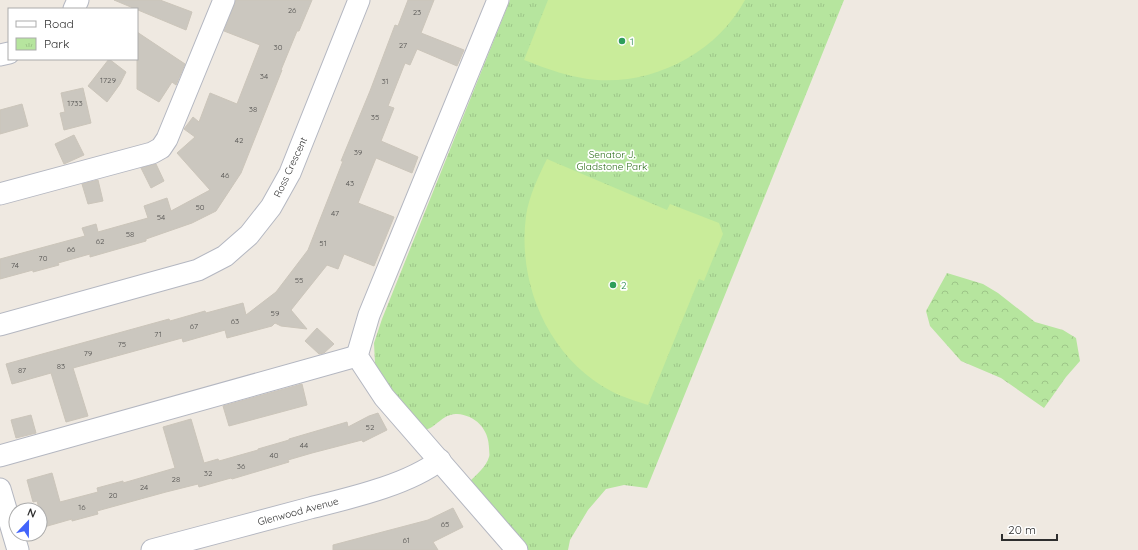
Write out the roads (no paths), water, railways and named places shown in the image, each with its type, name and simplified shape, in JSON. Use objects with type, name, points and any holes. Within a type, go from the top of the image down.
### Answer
[{"type":"street","points":[[0,194],[152,153],[161,148],[167,139],[224,0]]},
{"type":"street","name":"Ross Crescent","points":[[0,324],[198,270],[225,256],[249,235],[271,207],[290,173],[359,0]]},
{"type":"street","points":[[498,0],[368,315],[357,356],[384,397],[517,550]]},
{"type":"street","points":[[0,456],[357,356]]},
{"type":"street","name":"Glenwood Avenue","points":[[152,550],[347,499],[410,478],[429,469],[440,460]]},
{"type":"street","points":[[0,489],[18,550]]},
{"type":"place","name":"1","points":[[622,41]]},
{"type":"place","name":"2","points":[[613,285]]},
{"type":"park label","name":"Senator J. Gladstone Park","points":[[612,160]]}]
